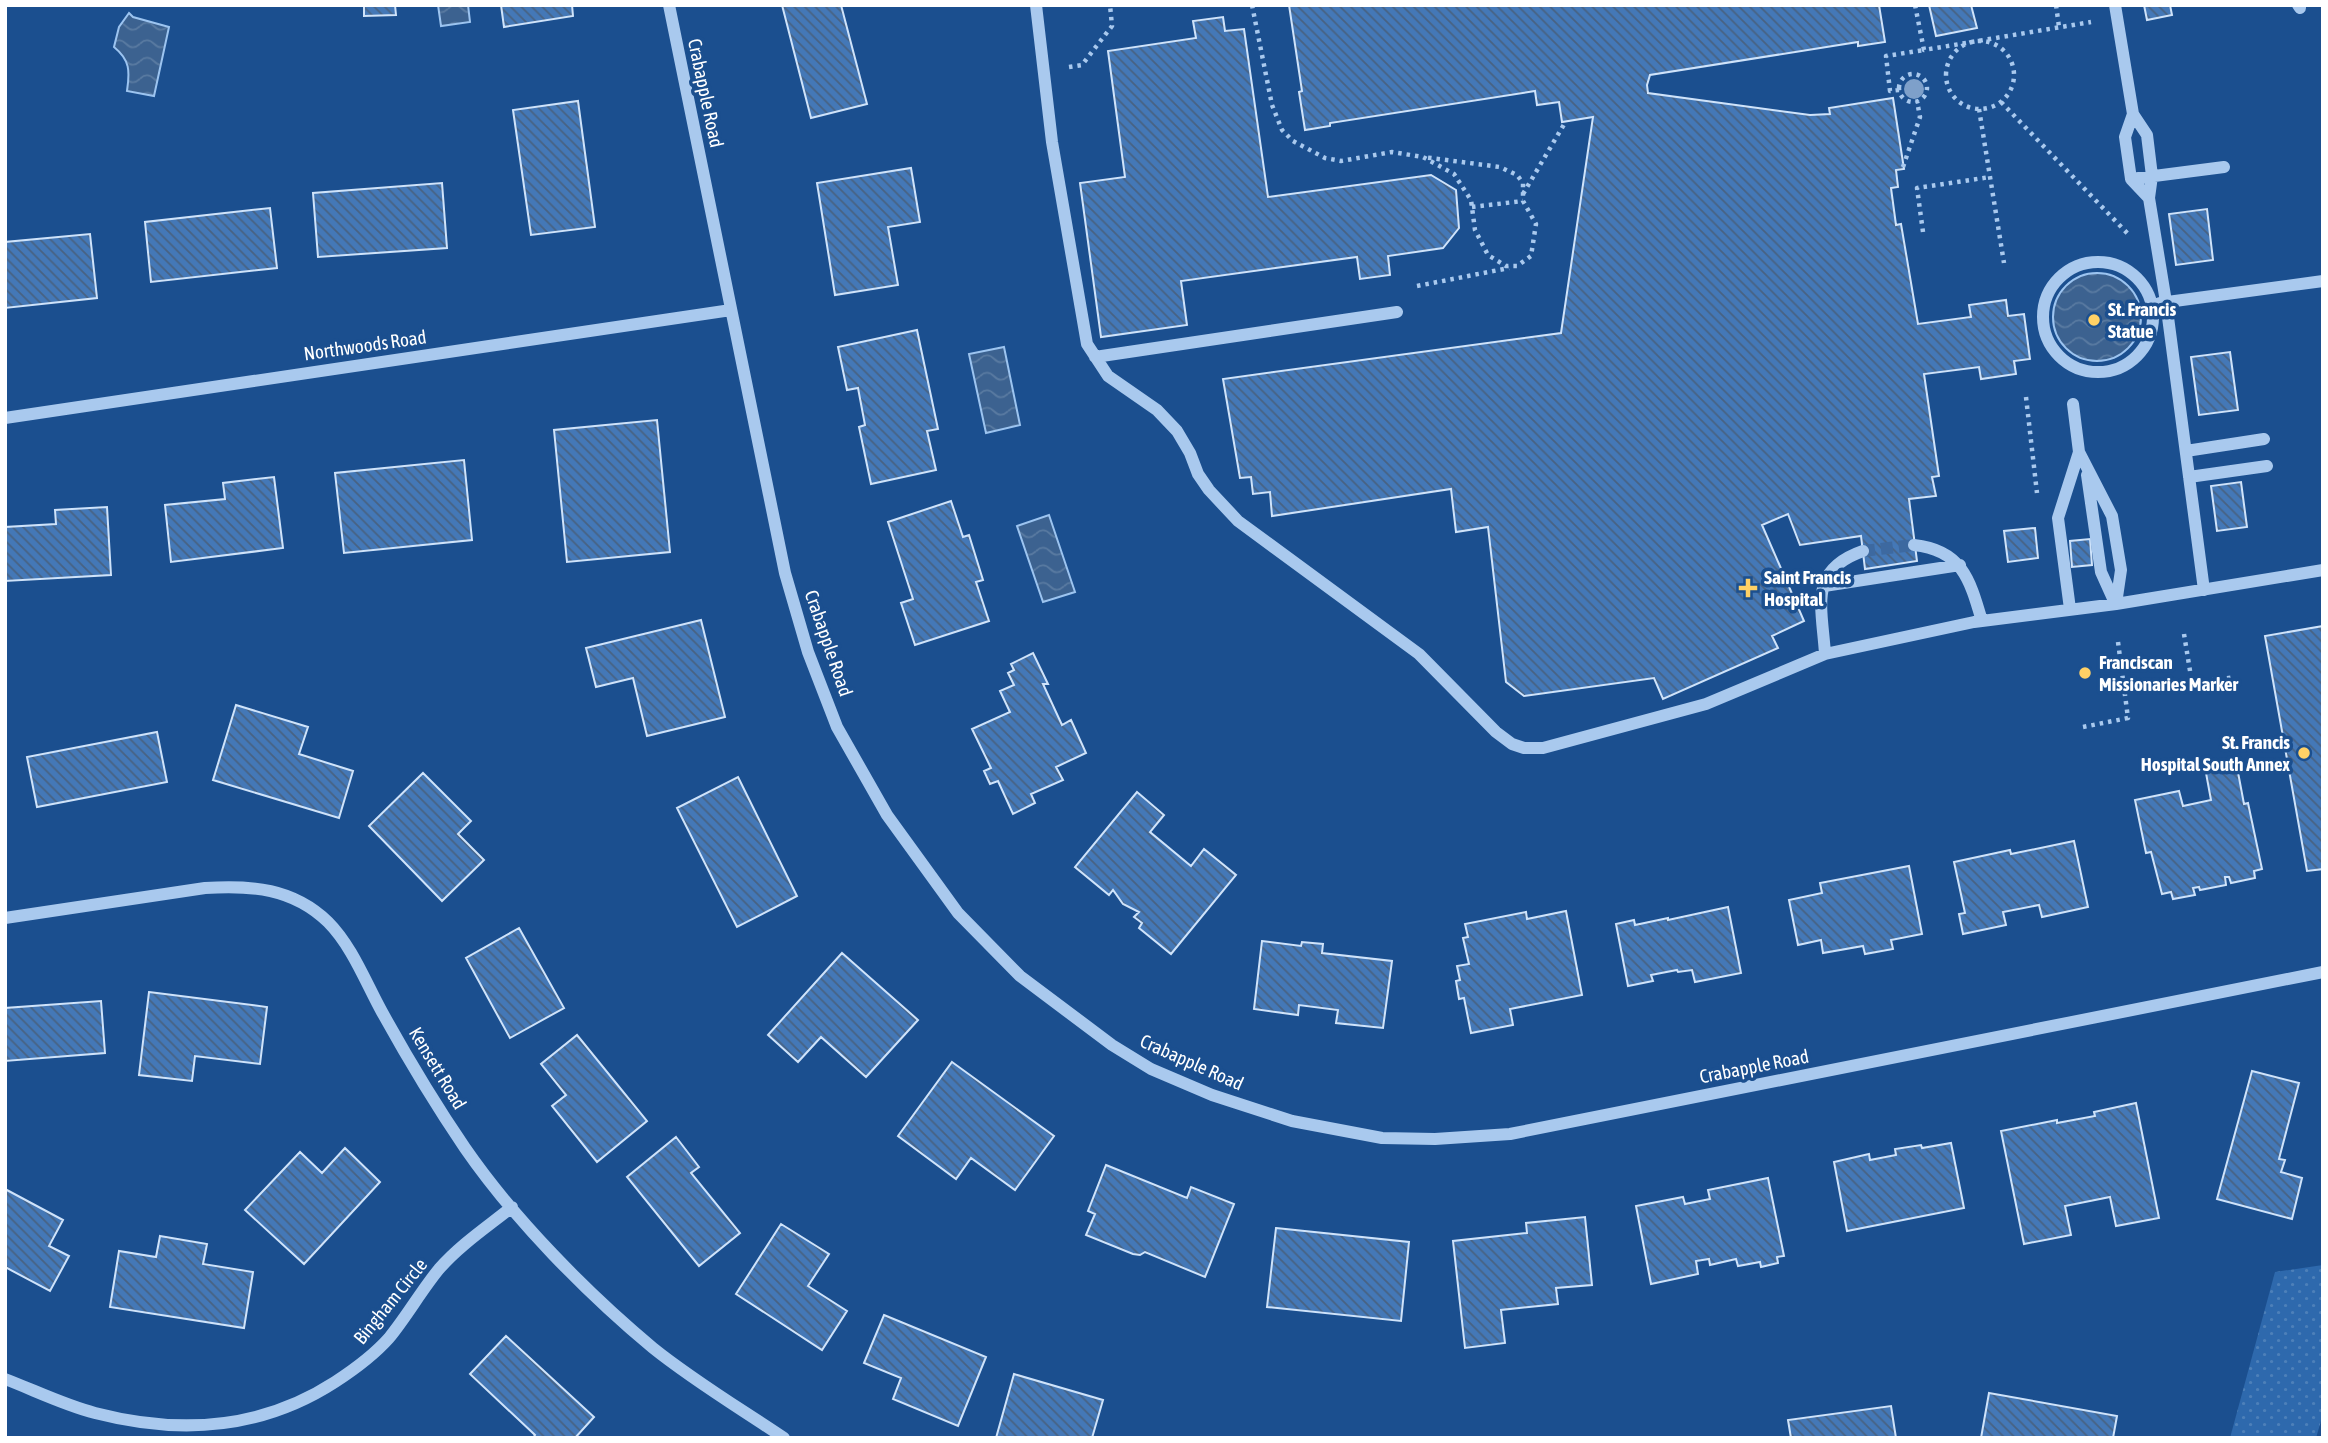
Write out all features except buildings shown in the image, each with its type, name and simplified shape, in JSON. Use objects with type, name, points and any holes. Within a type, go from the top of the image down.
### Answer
[{"type":"street","name":"Crabapple Road","points":[[668,5],[786,573],[808,652],[837,727],[887,815],[958,913],[1020,976],[1112,1045],[1151,1069],[1212,1095],[1292,1121],[1382,1138],[1435,1139],[1510,1134],[2323,972]]},
{"type":"street","points":[[1036,5],[1052,142],[1087,344],[1108,376],[1157,410],[1177,431],[1198,474],[1238,521],[1419,654],[1496,732],[1512,744],[1524,748],[1543,748],[1706,704],[1825,654],[1982,621],[2116,604],[2323,570]]},
{"type":"street","points":[[2116,11],[2133,114],[2147,135],[2152,176],[2149,198],[2166,302],[2204,590]]},
{"type":"street","points":[[2133,114],[2125,137],[2131,179],[2149,198]]},
{"type":"street","points":[[2131,179],[2224,167]]},
{"type":"street","points":[[2095,262],[2122,268],[2144,287],[2151,304],[2151,328],[2147,341],[2129,362],[2114,369],[2099,372],[2069,364],[2057,354],[2048,341],[2044,327],[2046,296],[2054,283],[2066,272],[2080,265],[2095,262]]},
{"type":"street","points":[[2151,304],[2323,281]]},
{"type":"street","name":"Northwoods Road","points":[[5,418],[731,310]]},
{"type":"street","points":[[1096,356],[1397,312]]},
{"type":"street","points":[[2073,404],[2079,452],[2112,516],[2121,570],[2116,604]]},
{"type":"street","points":[[2186,451],[2264,439]]},
{"type":"street","points":[[2070,609],[2059,518],[2079,452]]},
{"type":"street","points":[[2085,464],[2101,572],[2116,604]]},
{"type":"street","points":[[2189,477],[2267,466]]},
{"type":"street","points":[[1914,545],[1943,552],[1960,565],[1971,582],[1982,621]]},
{"type":"street","points":[[1825,654],[1822,599],[1824,586],[1831,568],[1844,558],[1863,551]]},
{"type":"street","points":[[1824,586],[1960,565]]},
{"type":"street","name":"Kensett Road","points":[[5,918],[205,888],[264,888],[282,892],[298,900],[327,921],[337,932],[417,1075],[467,1150],[512,1207],[560,1260],[654,1349],[784,1438]]},
{"type":"street","name":"Bingham Circle","points":[[5,1378],[92,1413],[136,1422],[181,1426],[230,1424],[271,1413],[310,1398],[361,1365],[389,1338],[440,1268],[512,1207]]},
{"type":"path","points":[[1043,69],[1082,65],[1112,26],[1110,5]]},
{"type":"path","points":[[1252,5],[1272,105],[1282,130],[1293,141],[1325,158],[1341,161],[1392,152],[1500,167],[1517,174],[1522,183],[1523,197],[1536,224],[1531,256],[1517,266],[1417,286]]},
{"type":"path","points":[[1915,5],[1923,50]]},
{"type":"path","points":[[2056,5],[2059,27]]},
{"type":"path","points":[[1899,90],[1890,91],[1886,56],[2059,27],[2116,11]]},
{"type":"path","points":[[1972,41],[1995,44],[2004,50],[2011,60],[2013,83],[2001,102],[1991,108],[1979,109],[1958,102],[1946,84],[1945,73],[1953,53],[1962,45],[1972,41]]},
{"type":"path","points":[[1907,75],[1920,75],[1926,82],[1927,91],[1922,99],[1917,101],[1904,98],[1899,90],[1901,81],[1907,75]]},
{"type":"path","points":[[1903,167],[1920,117],[1917,101]]},
{"type":"path","points":[[2001,102],[2138,244]]},
{"type":"path","points":[[1979,109],[2004,263]]},
{"type":"path","points":[[1472,207],[1523,197],[1566,121]]},
{"type":"path","points":[[1423,157],[1454,174],[1471,200],[1475,230],[1488,255],[1506,266],[1517,266]]},
{"type":"path","points":[[1923,233],[1917,188],[1990,177]]},
{"type":"path","points":[[2026,397],[2038,501]]},
{"type":"path","points":[[2184,634],[2192,683],[2235,677]]},
{"type":"path","points":[[2083,727],[2129,718],[2118,642]]},
{"type":"shaded area","points":[[2323,1265],[2323,1414],[2316,1438],[2230,1438],[2275,1272]]},
{"type":"water","points":[[438,5],[468,5],[470,22],[441,26]]},
{"type":"water","points":[[129,13],[133,17],[169,27],[154,96],[127,91],[128,66],[114,47],[119,27]]},
{"type":"water","points":[[2097,273],[2122,280],[2134,292],[2141,317],[2134,342],[2122,354],[2097,361],[2072,354],[2060,342],[2053,317],[2060,292],[2072,280]]},
{"type":"water","points":[[1004,347],[1020,425],[986,433],[969,354]]},
{"type":"water","points":[[1049,515],[1075,592],[1043,602],[1017,526]]},
{"type":"tunnel","points":[[1863,551],[1914,545]]},
{"type":"place","name":"St. Francis Statue","points":[[2094,320]]},
{"type":"place","name":"Saint Francis Hospital","points":[[1748,588]]},
{"type":"place","name":"Franciscan Missionaries Marker","points":[[2085,673]]},
{"type":"place","name":"St. Francis Hospital South Annex","points":[[2304,753]]}]
